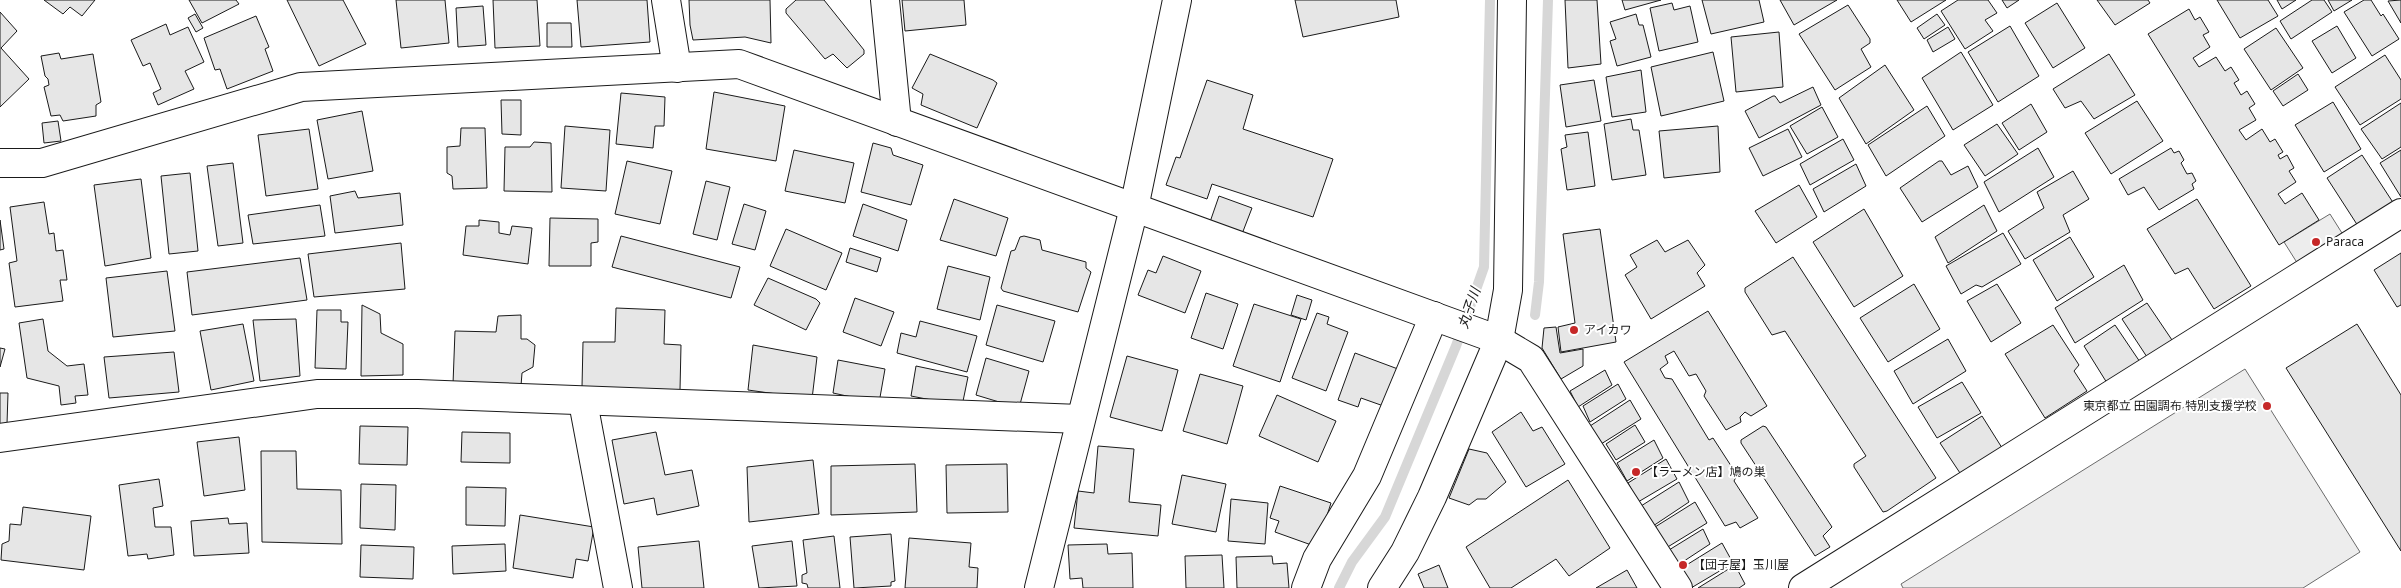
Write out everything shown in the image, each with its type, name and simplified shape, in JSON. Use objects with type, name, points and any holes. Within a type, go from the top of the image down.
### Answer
[{"type":"street","points":[[666,0],[677,68]]},
{"type":"street","points":[[885,0],[897,122]]},
{"type":"street","points":[[1038,588],[1134,208],[1177,0]]},
{"type":"street","points":[[1382,588],[1405,552],[1428,505],[1499,340],[1508,290],[1512,0]]},
{"type":"street","points":[[0,163],[42,163],[301,87],[739,64],[1499,340],[1531,358],[1678,588]]},
{"type":"street","points":[[1803,588],[2401,213]]},
{"type":"street","points":[[1306,588],[1317,559],[1367,476],[1434,316]]},
{"type":"street","points":[[0,438],[317,394],[418,394],[583,402],[1080,419]]},
{"type":"street","points":[[583,402],[618,588]]},
{"type":"shaded area","name":"Paraca","points":[[2330,214],[2347,241],[2301,269],[2284,242]]},
{"type":"shaded area","points":[[2245,369],[2360,552],[2303,588],[1903,588],[1901,584]]},
{"type":"building","points":[[44,0],[95,0],[82,16],[70,7],[63,14]]},
{"type":"building","points":[[189,0],[236,0],[239,4],[202,23]]},
{"type":"building","points":[[287,0],[343,0],[366,44],[319,66]]},
{"type":"building","points":[[396,0],[445,0],[449,43],[401,48]]},
{"type":"building","points":[[493,0],[537,0],[540,46],[495,48]]},
{"type":"building","points":[[577,0],[647,0],[650,42],[581,47]]},
{"type":"building","points":[[689,0],[770,0],[771,43],[745,37],[693,40]]},
{"type":"building","points":[[796,0],[824,0],[864,50],[864,54],[847,68],[833,54],[825,59],[786,13],[786,9]]},
{"type":"building","points":[[902,0],[964,0],[966,25],[905,31]]},
{"type":"building","points":[[1295,0],[1396,0],[1399,17],[1303,37]]},
{"type":"building","points":[[1565,0],[1597,0],[1601,64],[1568,68]]},
{"type":"building","points":[[1622,0],[1661,0],[1625,10]]},
{"type":"building","points":[[1702,0],[1759,0],[1764,22],[1711,34]]},
{"type":"building","points":[[1780,0],[1837,0],[1794,25]]},
{"type":"building","points":[[1897,0],[1946,0],[1911,22]]},
{"type":"building","points":[[1958,0],[1988,0],[1997,13],[1985,20],[1993,31],[1965,49],[1941,11]]},
{"type":"building","points":[[2002,0],[2019,0],[2007,8]]},
{"type":"building","points":[[2097,0],[2148,0],[2150,3],[2115,25]]},
{"type":"building","points":[[2217,0],[2268,0],[2278,16],[2240,38]]},
{"type":"building","points":[[2277,0],[2296,0],[2282,9]]},
{"type":"building","points":[[2312,0],[2324,0],[2332,12],[2291,39],[2280,21]]},
{"type":"building","points":[[2328,0],[2352,0],[2334,11]]},
{"type":"building","points":[[2364,0],[2371,0],[2381,16],[2383,14],[2399,39],[2372,56],[2344,12]]},
{"type":"building","points":[[2401,0],[2401,23],[2388,1]]},
{"type":"building","points":[[1672,3],[1674,10],[1690,6],[1698,42],[1659,51],[1650,8]]},
{"type":"building","points":[[2057,3],[2085,48],[2053,68],[2025,23]]},
{"type":"building","points":[[1848,5],[1870,39],[1870,43],[1861,49],[1871,67],[1835,90],[1799,34]]},
{"type":"building","points":[[483,6],[486,45],[458,47],[456,8]]},
{"type":"building","points":[[2189,9],[2195,20],[2200,17],[2209,32],[2203,35],[2210,47],[2193,58],[2199,67],[2216,57],[2225,71],[2231,67],[2239,80],[2234,83],[2241,95],[2247,91],[2255,104],[2249,108],[2256,120],[2239,130],[2246,140],[2262,129],[2270,142],[2275,139],[2283,152],[2278,155],[2280,159],[2287,155],[2294,168],[2289,171],[2296,182],[2278,194],[2285,204],[2302,193],[2319,220],[2279,245],[2148,34]]},
{"type":"building","points":[[0,12],[17,31],[1,48],[29,79],[0,107]]},
{"type":"building","points":[[195,14],[203,28],[196,32],[188,18]]},
{"type":"building","points":[[1636,14],[1639,25],[1643,25],[1651,57],[1617,66],[1610,41],[1616,39],[1610,22]]},
{"type":"building","points":[[1937,14],[1945,25],[1924,39],[1917,28]]},
{"type":"building","points":[[256,16],[269,47],[265,49],[273,71],[227,89],[220,69],[215,70],[204,38]]},
{"type":"building","points":[[547,23],[571,23],[572,47],[547,47]]},
{"type":"building","points":[[166,24],[170,35],[188,27],[204,62],[185,71],[194,89],[158,105],[153,93],[161,89],[150,63],[143,66],[131,40]]},
{"type":"building","points":[[2010,26],[2039,76],[1998,102],[1968,52]]},
{"type":"building","points":[[2337,26],[2356,58],[2332,73],[2312,41]]},
{"type":"building","points":[[1948,27],[1955,39],[1933,52],[1927,40]]},
{"type":"building","points":[[2276,28],[2303,68],[2271,90],[2244,49]]},
{"type":"building","points":[[1779,32],[1783,87],[1736,92],[1731,37]]},
{"type":"building","points":[[1713,52],[1724,101],[1661,116],[1651,67]]},
{"type":"building","points":[[1961,52],[1993,105],[1953,130],[1922,78]]},
{"type":"building","points":[[59,53],[61,59],[93,54],[101,102],[96,105],[96,116],[63,121],[60,115],[51,116],[44,87],[49,85],[48,79],[45,76],[41,56]]},
{"type":"building","points":[[930,54],[997,83],[977,128],[921,105],[923,94],[912,88]]},
{"type":"building","points":[[2109,54],[2135,95],[2094,119],[2081,101],[2065,108],[2053,89]]},
{"type":"building","points":[[2385,55],[2401,80],[2401,99],[2360,125],[2335,87]]},
{"type":"building","points":[[1885,65],[1914,110],[1866,144],[1839,98]]},
{"type":"building","points":[[1641,70],[1646,112],[1612,117],[1606,77]]},
{"type":"building","points":[[2298,74],[2308,90],[2283,106],[2273,91]]},
{"type":"building","points":[[1207,80],[1253,95],[1243,129],[1333,159],[1313,217],[1212,184],[1207,199],[1166,185],[1176,157],[1180,158]]},
{"type":"building","points":[[1594,80],[1601,121],[1566,127],[1560,85]]},
{"type":"building","points":[[1813,87],[1821,105],[1759,138],[1745,111],[1773,96],[1780,103]]},
{"type":"building","points":[[714,92],[785,106],[776,161],[706,149]]},
{"type":"building","points":[[621,93],[665,97],[664,126],[655,126],[653,148],[616,144]]},
{"type":"building","points":[[501,100],[521,100],[521,135],[502,134]]},
{"type":"building","points":[[2137,101],[2163,141],[2111,174],[2085,133]]},
{"type":"building","points":[[2333,102],[2361,149],[2324,172],[2295,125]]},
{"type":"building","points":[[2401,103],[2401,147],[2382,159],[2361,129]]},
{"type":"building","points":[[2031,104],[2047,132],[2019,150],[2002,123]]},
{"type":"building","points":[[1927,106],[1945,136],[1886,176],[1868,145]]},
{"type":"building","points":[[1822,107],[1838,137],[1807,154],[1790,126]]},
{"type":"building","points":[[362,111],[373,171],[328,179],[317,120]]},
{"type":"building","points":[[1631,119],[1633,130],[1639,130],[1646,175],[1612,180],[1604,124]]},
{"type":"building","points":[[58,121],[61,141],[44,143],[42,123]]},
{"type":"building","points":[[1997,124],[2018,154],[1985,176],[1964,145]]},
{"type":"building","points":[[565,126],[610,130],[606,191],[561,188]]},
{"type":"building","points":[[1718,126],[1720,172],[1664,178],[1659,131]]},
{"type":"building","points":[[461,128],[485,128],[487,188],[453,189],[452,176],[447,173],[447,147],[460,146]]},
{"type":"building","points":[[309,129],[318,189],[266,196],[258,135]]},
{"type":"building","points":[[1788,129],[1802,157],[1763,176],[1749,148]]},
{"type":"building","points":[[1588,132],[1595,186],[1567,190],[1561,149],[1567,147],[1565,135]]},
{"type":"building","points":[[1843,139],[1854,160],[1810,185],[1800,164]]},
{"type":"building","points":[[534,142],[551,143],[552,192],[504,191],[505,147],[530,147]]},
{"type":"building","points":[[873,143],[891,148],[893,155],[923,165],[911,205],[861,192]]},
{"type":"building","points":[[2038,148],[2054,177],[1999,212],[1984,182]]},
{"type":"building","points":[[2171,148],[2174,153],[2179,151],[2184,160],[2181,163],[2187,174],[2192,173],[2196,181],[2192,184],[2194,189],[2159,210],[2144,187],[2128,195],[2119,179]]},
{"type":"building","points":[[794,150],[854,163],[845,203],[785,191]]},
{"type":"building","points":[[2401,150],[2401,197],[2380,163]]},
{"type":"building","points":[[2362,155],[2394,204],[2358,226],[2327,178]]},
{"type":"building","points":[[627,161],[672,171],[660,224],[615,214]]},
{"type":"building","points":[[1939,161],[1942,161],[1951,175],[1968,166],[1978,187],[1922,222],[1900,188]]},
{"type":"building","points":[[233,163],[243,243],[218,246],[207,166]]},
{"type":"building","points":[[1856,164],[1866,186],[1824,212],[1813,189]]},
{"type":"building","points":[[2073,171],[2089,199],[2063,215],[2070,232],[2025,259],[2008,231],[2044,208],[2037,192]]},
{"type":"building","points":[[190,173],[198,251],[169,254],[161,176]]},
{"type":"building","points":[[141,179],[151,258],[105,266],[94,185]]},
{"type":"building","points":[[706,181],[730,187],[717,240],[693,234]]},
{"type":"building","points":[[1799,185],[1817,217],[1776,243],[1755,211]]},
{"type":"building","points":[[355,191],[358,198],[400,193],[403,225],[335,233],[330,196]]},
{"type":"building","points":[[1219,196],[1252,208],[1242,234],[1210,222]]},
{"type":"building","points":[[954,199],[1008,218],[996,256],[940,240]]},
{"type":"building","points":[[2197,199],[2251,286],[2214,309],[2188,268],[2175,274],[2147,229]]},
{"type":"building","points":[[44,202],[49,234],[54,233],[56,251],[63,250],[67,280],[60,280],[63,301],[15,307],[9,263],[17,261],[10,207]]},
{"type":"building","points":[[744,204],[766,211],[755,250],[732,244]]},
{"type":"building","points":[[863,204],[907,220],[898,251],[853,236]]},
{"type":"building","points":[[320,205],[325,236],[253,244],[248,215]]},
{"type":"building","points":[[1984,205],[1997,231],[1948,263],[1935,237]]},
{"type":"building","points":[[1864,209],[1903,276],[1854,307],[1813,242]]},
{"type":"building","points":[[550,218],[598,219],[598,242],[591,243],[591,266],[549,266]]},
{"type":"building","points":[[0,220],[4,249],[0,250]]},
{"type":"building","points":[[479,220],[499,222],[499,233],[510,235],[512,226],[532,228],[528,264],[463,255],[466,226],[479,226]]},
{"type":"building","points":[[786,229],[842,253],[826,290],[770,266]]},
{"type":"building","points":[[1600,229],[1616,342],[1561,352],[1558,327],[1575,323],[1563,234]]},
{"type":"building","points":[[2003,233],[2021,264],[1982,287],[1976,285],[1961,294],[1946,266]]},
{"type":"building","points":[[621,236],[740,267],[731,298],[612,267]]},
{"type":"building","points":[[1024,236],[1040,240],[1042,250],[1086,262],[1086,268],[1091,272],[1078,312],[1003,291],[1001,288],[1011,251],[1015,250],[1020,237]]},
{"type":"building","points":[[2070,237],[2094,277],[2057,301],[2033,260]]},
{"type":"building","points":[[1657,240],[1665,252],[1688,240],[1705,265],[1697,273],[1705,286],[1651,319],[1625,275],[1637,267],[1630,255]]},
{"type":"building","points":[[401,243],[405,289],[314,297],[308,254]]},
{"type":"building","points":[[850,248],[881,258],[877,272],[846,262]]},
{"type":"building","points":[[2401,253],[2401,305],[2397,307],[2374,270]]},
{"type":"building","points":[[1163,256],[1201,271],[1185,313],[1138,295],[1148,270],[1156,273]]},
{"type":"building","points":[[1793,257],[1936,478],[1887,511],[1883,512],[1854,467],[1854,464],[1866,456],[1785,331],[1772,335],[1745,292],[1745,288]]},
{"type":"building","points":[[300,258],[307,300],[192,315],[187,272]]},
{"type":"building","points":[[2124,265],[2143,300],[2075,343],[2055,308]]},
{"type":"building","points":[[948,266],[990,277],[980,320],[937,309]]},
{"type":"building","points":[[167,271],[175,331],[113,337],[106,278]]},
{"type":"building","points":[[768,278],[816,299],[820,303],[806,330],[754,305]]},
{"type":"building","points":[[1914,284],[1940,329],[1888,362],[1860,318]]},
{"type":"building","points":[[1997,284],[2021,323],[1991,342],[1967,301]]},
{"type":"building","points":[[1206,293],[1238,304],[1223,349],[1191,338]]},
{"type":"building","points":[[1297,295],[1312,300],[1306,320],[1291,315]]},
{"type":"building","points":[[855,298],[894,312],[881,346],[843,332]]},
{"type":"building","points":[[2147,303],[2172,340],[2147,357],[2122,319]]},
{"type":"building","points":[[1254,304],[1301,319],[1280,382],[1233,366]]},
{"type":"building","points":[[362,305],[380,314],[381,333],[403,344],[403,375],[361,376]]},
{"type":"building","points":[[997,305],[1055,321],[1043,362],[986,345]]},
{"type":"building","points":[[616,308],[665,310],[664,344],[681,345],[680,390],[582,387],[583,342],[615,342]]},
{"type":"building","points":[[317,310],[341,310],[341,322],[348,322],[346,369],[315,368]]},
{"type":"building","points":[[1708,311],[1767,406],[1751,416],[1745,412],[1740,417],[1741,422],[1726,430],[1704,396],[1706,391],[1696,374],[1689,376],[1674,351],[1665,356],[1668,363],[1660,369],[1665,378],[1672,379],[1709,440],[1713,438],[1737,475],[1734,481],[1758,518],[1740,528],[1736,522],[1725,526],[1624,362]]},
{"type":"building","points":[[1317,313],[1329,317],[1327,324],[1348,332],[1326,391],[1292,378]]},
{"type":"building","points":[[521,315],[521,339],[527,339],[535,345],[533,367],[522,373],[521,386],[453,384],[455,331],[496,332],[498,316]]},
{"type":"building","points":[[43,319],[48,351],[67,366],[84,364],[88,395],[75,396],[76,403],[61,405],[59,386],[27,378],[19,323]]},
{"type":"building","points":[[296,319],[300,376],[260,381],[253,320]]},
{"type":"building","points":[[920,321],[977,336],[967,372],[897,353],[901,333],[916,337]]},
{"type":"building","points":[[243,324],[254,381],[211,390],[200,331]]},
{"type":"building","points":[[2357,324],[2401,395],[2401,551],[2286,368]]},
{"type":"building","points":[[2053,325],[2079,365],[2074,371],[2087,391],[2045,418],[2005,354]]},
{"type":"building","points":[[2115,325],[2140,362],[2107,383],[2084,346]]},
{"type":"building","points":[[1556,327],[1560,353],[1583,349],[1583,366],[1561,379],[1542,348],[1544,328]]},
{"type":"building","points":[[1948,339],[1966,371],[1913,404],[1894,371]]},
{"type":"building","points":[[753,345],[817,357],[812,399],[748,390]]},
{"type":"building","points":[[0,348],[5,349],[0,367]]},
{"type":"building","points":[[174,352],[179,392],[109,398],[104,357]]},
{"type":"building","points":[[1355,353],[1406,372],[1392,409],[1361,398],[1358,407],[1338,400]]},
{"type":"building","points":[[1127,356],[1178,370],[1162,431],[1110,417]]},
{"type":"building","points":[[986,358],[1029,371],[1019,408],[976,395]]},
{"type":"building","points":[[838,360],[885,369],[879,403],[833,393]]},
{"type":"building","points":[[916,366],[968,377],[962,406],[911,396]]},
{"type":"building","points":[[1605,370],[1612,385],[1578,407],[1570,391]]},
{"type":"building","points":[[1200,374],[1243,386],[1227,444],[1183,431]]},
{"type":"building","points":[[1962,382],[1981,413],[1937,438],[1918,407]]},
{"type":"building","points":[[1618,384],[1626,399],[1590,422],[1583,406]]},
{"type":"building","points":[[0,393],[8,393],[7,424],[0,425]]},
{"type":"building","points":[[1277,395],[1336,421],[1318,462],[1259,436]]},
{"type":"building","points":[[1630,400],[1641,419],[1601,444],[1590,426]]},
{"type":"building","points":[[1521,412],[1533,431],[1542,427],[1565,464],[1526,487],[1492,432]]},
{"type":"building","points":[[1982,416],[2004,451],[1962,476],[1940,443]]},
{"type":"building","points":[[1635,425],[1645,442],[1616,460],[1606,444]]},
{"type":"building","points":[[360,426],[408,427],[407,465],[359,464]]},
{"type":"building","points":[[1763,426],[1766,427],[1832,527],[1823,536],[1830,547],[1815,556],[1741,443],[1741,440]]},
{"type":"building","points":[[462,432],[510,433],[510,463],[461,462]]},
{"type":"building","points":[[656,432],[665,475],[692,470],[699,506],[657,515],[654,498],[624,504],[612,440]]},
{"type":"building","points":[[239,437],[245,490],[204,496],[197,442]]},
{"type":"building","points":[[1654,440],[1663,458],[1627,481],[1617,463]]},
{"type":"building","points":[[1098,446],[1134,449],[1129,502],[1161,505],[1158,536],[1074,528],[1078,491],[1094,493]]},
{"type":"building","points":[[1469,449],[1487,453],[1506,482],[1486,499],[1477,499],[1469,505],[1449,498]]},
{"type":"building","points":[[261,451],[296,451],[297,489],[341,490],[342,544],[262,542]]},
{"type":"building","points":[[1666,459],[1677,479],[1638,502],[1628,483]]},
{"type":"building","points":[[813,460],[819,514],[749,522],[747,467]]},
{"type":"building","points":[[915,464],[917,512],[831,515],[831,466]]},
{"type":"building","points":[[1007,464],[1008,512],[947,513],[946,465]]},
{"type":"building","points":[[1182,475],[1226,484],[1216,532],[1172,524]]},
{"type":"building","points":[[159,479],[163,506],[153,508],[155,527],[171,527],[174,555],[148,559],[147,554],[128,556],[119,485]]},
{"type":"building","points":[[1568,480],[1610,548],[1569,576],[1556,559],[1511,588],[1490,588],[1466,547]]},
{"type":"building","points":[[1679,482],[1689,502],[1653,526],[1641,506]]},
{"type":"building","points":[[361,484],[396,485],[395,530],[360,528]]},
{"type":"building","points":[[1280,486],[1331,503],[1317,547],[1275,532],[1279,521],[1270,518]]},
{"type":"building","points":[[466,487],[506,488],[505,526],[466,525]]},
{"type":"building","points":[[1231,499],[1268,503],[1265,544],[1228,541]]},
{"type":"building","points":[[1695,502],[1707,523],[1666,548],[1655,527]]},
{"type":"building","points":[[23,507],[91,516],[84,570],[1,560],[2,544],[9,541],[10,524],[21,525]]},
{"type":"building","points":[[520,515],[594,527],[588,561],[576,559],[573,578],[513,568]]},
{"type":"building","points":[[228,518],[229,524],[247,523],[249,553],[194,556],[191,521]]},
{"type":"building","points":[[1703,529],[1710,544],[1678,565],[1669,550]]},
{"type":"building","points":[[891,534],[895,581],[891,582],[891,586],[854,588],[850,537]]},
{"type":"building","points":[[834,536],[840,588],[808,588],[807,584],[802,583],[802,575],[807,573],[803,540]]},
{"type":"building","points":[[909,538],[971,543],[969,567],[978,568],[977,588],[905,588]]},
{"type":"building","points":[[699,541],[704,588],[642,588],[638,547]]},
{"type":"building","points":[[792,541],[797,586],[759,588],[752,546]]},
{"type":"building","points":[[1722,543],[1733,563],[1691,588],[1680,569]]},
{"type":"building","points":[[505,544],[506,571],[453,574],[452,546]]},
{"type":"building","points":[[1107,544],[1108,554],[1132,553],[1133,588],[1083,588],[1082,578],[1070,579],[1068,545]]},
{"type":"building","points":[[361,545],[414,547],[413,579],[360,577]]},
{"type":"building","points":[[1222,555],[1224,588],[1186,588],[1185,556]]},
{"type":"building","points":[[1272,556],[1273,564],[1287,563],[1289,588],[1237,588],[1236,557]]},
{"type":"building","points":[[1439,565],[1448,588],[1424,588],[1418,574]]},
{"type":"building","points":[[1735,565],[1745,584],[1739,588],[1698,588]]},
{"type":"building","points":[[1627,570],[1637,588],[1596,588]]},
{"type":"waterway","name":"丸子川","points":[[1339,588],[1352,562],[1385,517],[1456,346],[1484,267],[1490,0]]},
{"type":"waterway","points":[[1535,315],[1539,282],[1548,0]]},
{"type":"place","name":"Paraca","points":[[2316,242]]},
{"type":"place","name":"アイカワ","points":[[1574,330]]},
{"type":"place","name":"東京都立 田園調布 特別支援学校","points":[[2267,406]]},
{"type":"place","name":"【ラーメン店】鳩の巣","points":[[1636,472]]},
{"type":"place","name":"【団子屋】玉川屋","points":[[1683,565]]}]
